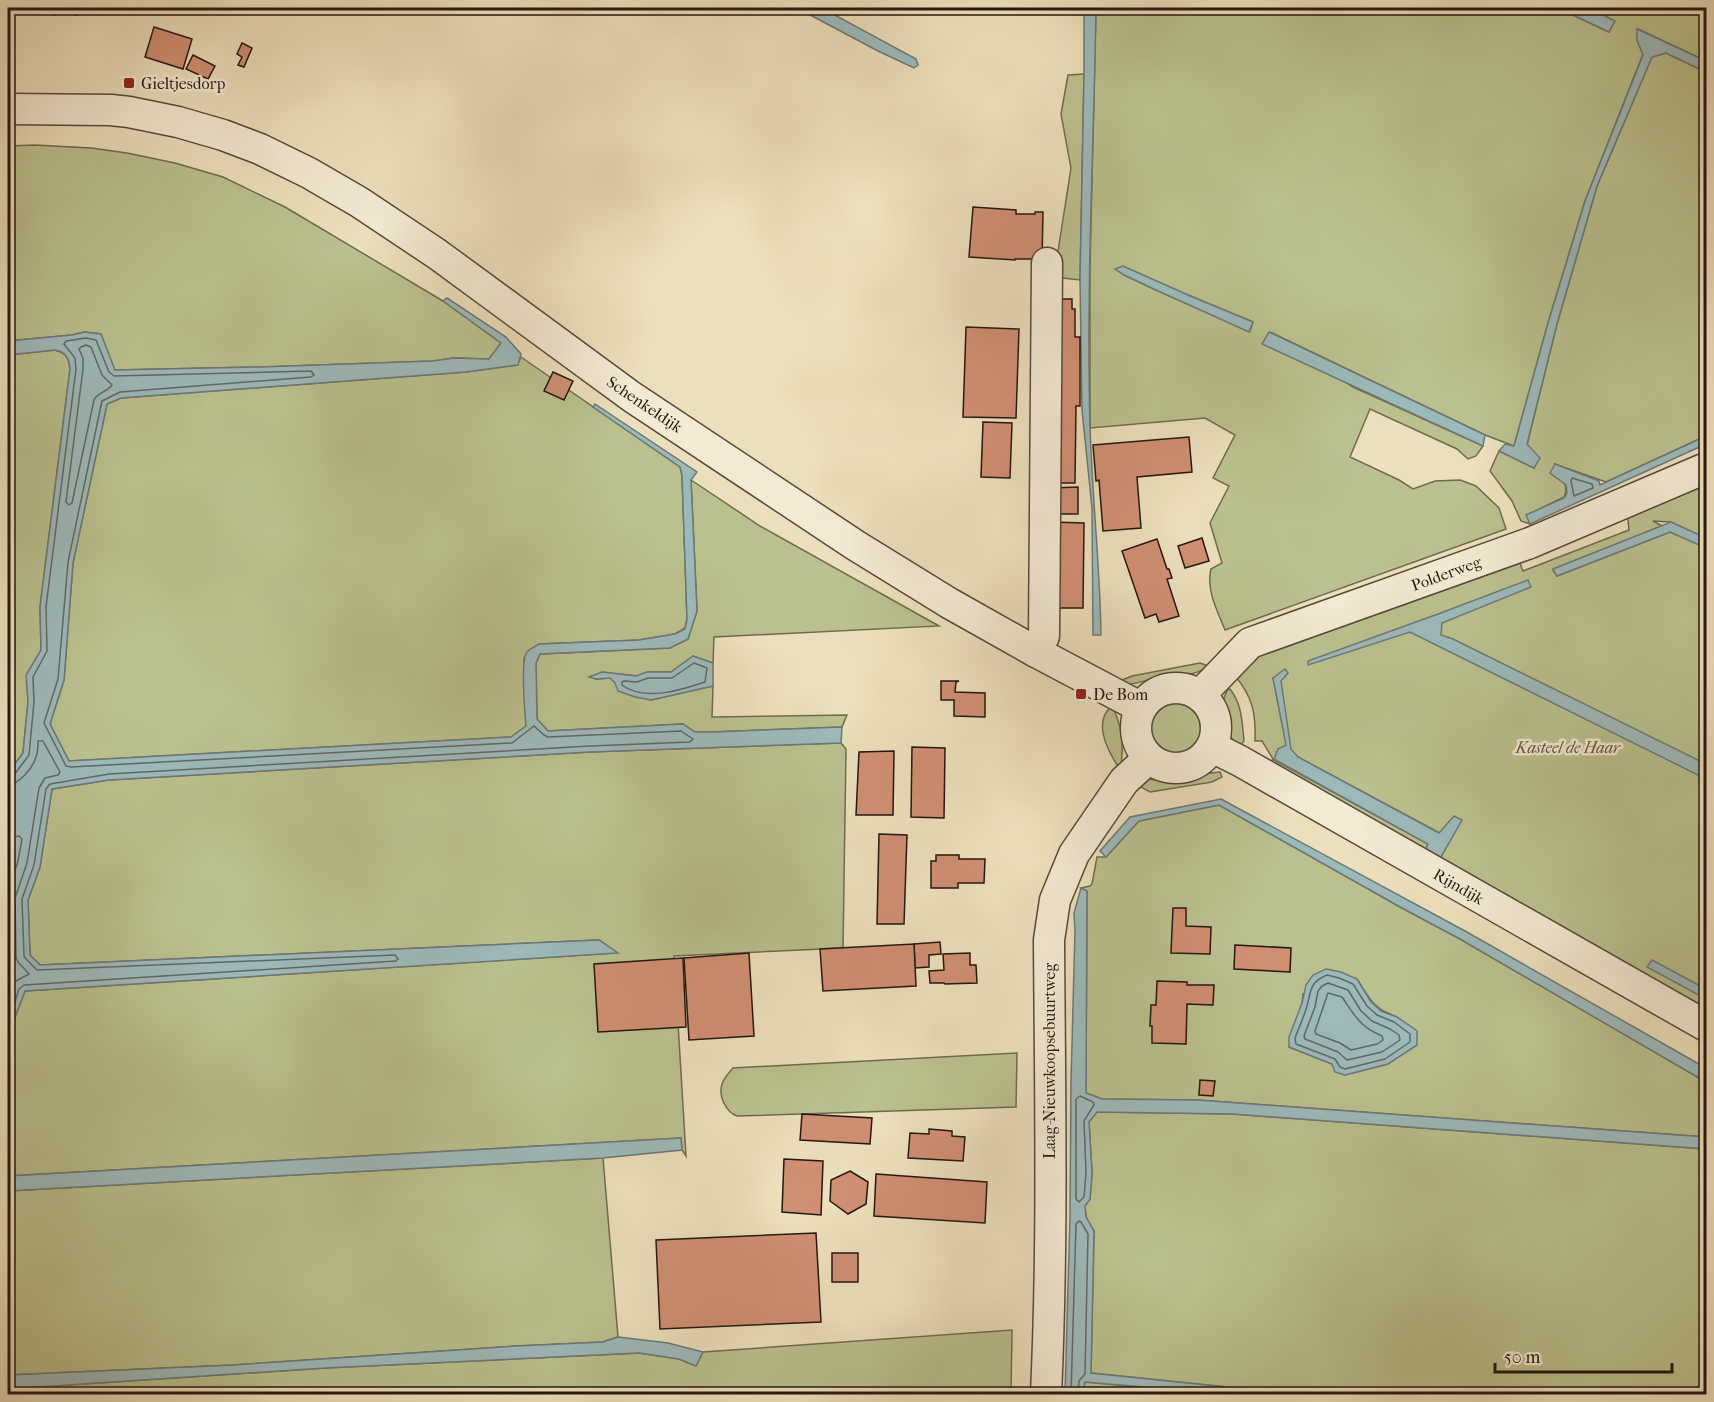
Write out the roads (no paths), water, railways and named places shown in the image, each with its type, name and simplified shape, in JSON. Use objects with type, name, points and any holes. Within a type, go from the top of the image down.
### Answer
[{"type":"street","name":"Schenkeldijk","points":[[8,109],[129,112],[178,122],[260,148],[331,185],[437,254],[632,397],[855,544],[949,603],[1036,652]]},
{"type":"street","points":[[1047,263],[1044,636],[1036,652],[1140,707]]},
{"type":"street","name":"Polderweg","points":[[1200,695],[1250,643],[1530,543],[1707,468]]},
{"type":"street","points":[[1183,687],[1200,695],[1212,710],[1216,730],[1212,747],[1200,760],[1182,768],[1160,765],[1149,758],[1138,746],[1135,724],[1140,707],[1159,690],[1183,687]]},
{"type":"street","name":"Rijndijk","points":[[1212,747],[1707,1026]]},
{"type":"street","name":"Laag-Nieuwkoopsebuurtweg","points":[[1046,1395],[1050,1209],[1048,940],[1055,900],[1074,854],[1124,781],[1149,758]]},
{"type":"water","points":[[797,8],[822,8],[916,59],[918,65],[914,68]]},
{"type":"water","points":[[1084,8],[1096,8],[1089,374],[1101,635],[1093,635],[1092,508],[1082,410],[1080,280]]},
{"type":"water","points":[[1558,8],[1589,8],[1615,21],[1609,32]]},
{"type":"water","points":[[1637,29],[1706,61],[1706,72],[1666,53],[1652,57],[1597,186],[1557,324],[1527,444],[1540,458],[1534,468],[1499,451],[1505,444],[1514,446],[1585,201],[1643,55],[1637,40]]},
{"type":"water","points":[[1123,266],[1253,322],[1249,332],[1115,269]]},
{"type":"water","points":[[447,298],[506,337],[521,354],[518,365],[466,372],[121,398],[107,404],[73,563],[64,680],[50,724],[69,761],[511,737],[526,726],[525,657],[527,652],[539,644],[639,640],[675,634],[685,629],[687,619],[680,467],[593,407],[595,404],[697,472],[691,480],[697,611],[688,639],[670,648],[540,654],[536,663],[537,719],[548,731],[683,724],[695,732],[842,727],[841,743],[590,752],[109,780],[52,789],[40,867],[28,900],[30,955],[40,965],[599,940],[618,953],[25,991],[14,1020],[8,1056],[8,828],[11,812],[8,781],[9,772],[23,753],[28,702],[26,675],[41,650],[40,607],[70,369],[66,356],[55,350],[8,355],[8,341],[85,332],[101,334],[115,370],[433,361],[454,358],[489,359],[501,343],[443,301]]},
{"type":"water","points":[[1269,332],[1485,435],[1483,446],[1262,344]]},
{"type":"water","points":[[1706,436],[1706,444],[1530,524],[1526,515],[1564,498],[1567,493],[1566,485],[1550,473],[1555,464],[1599,481],[1600,485]]},
{"type":"water","points":[[1671,522],[1706,538],[1706,548],[1670,532],[1557,576],[1553,569]]},
{"type":"water","points":[[1528,580],[1531,587],[1442,623],[1441,635],[1706,764],[1706,779],[1410,632],[1308,665],[1308,661]]},
{"type":"water","points":[[693,656],[713,663],[713,686],[651,700],[618,691],[610,678],[589,677],[602,672],[636,676],[647,672],[671,672]]},
{"type":"water","points":[[1285,669],[1288,673],[1281,681],[1291,749],[1298,757],[1439,833],[1454,816],[1462,820],[1438,862],[1424,853],[1428,844],[1274,759],[1278,749],[1286,745],[1273,678]]},
{"type":"water","points":[[1221,799],[1465,931],[1706,1068],[1706,1082],[1460,939],[1219,805],[1139,821],[1106,857],[1100,851],[1130,817]]},
{"type":"water","points":[[1081,888],[1087,891],[1086,1093],[1102,1099],[1198,1100],[1706,1137],[1706,1149],[1233,1114],[1097,1112],[1089,1122],[1092,1173],[1090,1199],[1085,1206],[1086,1217],[1094,1231],[1091,1373],[1226,1387],[1227,1394],[1085,1382],[1083,1394],[1065,1394],[1074,913]]},
{"type":"water","points":[[1652,960],[1706,989],[1706,999],[1647,967]]},
{"type":"water","points":[[1326,969],[1357,979],[1371,1002],[1381,1011],[1397,1017],[1417,1031],[1417,1045],[1388,1064],[1345,1075],[1335,1072],[1332,1064],[1289,1047],[1289,1037],[1306,985],[1313,975]]},
{"type":"water","points":[[681,1138],[682,1150],[603,1158],[8,1191],[8,1176]]},
{"type":"water","points":[[618,1337],[668,1343],[703,1352],[696,1366],[679,1359],[639,1353],[326,1368],[8,1389],[8,1375],[233,1365],[603,1342]]},
{"type":"place","name":"Gieltjesdorp","points":[[129,83]]},
{"type":"place","name":"De Bom","points":[[1081,694]]},
{"type":"park label","name":"Kasteel de Haar","points":[[1568,747]]}]
